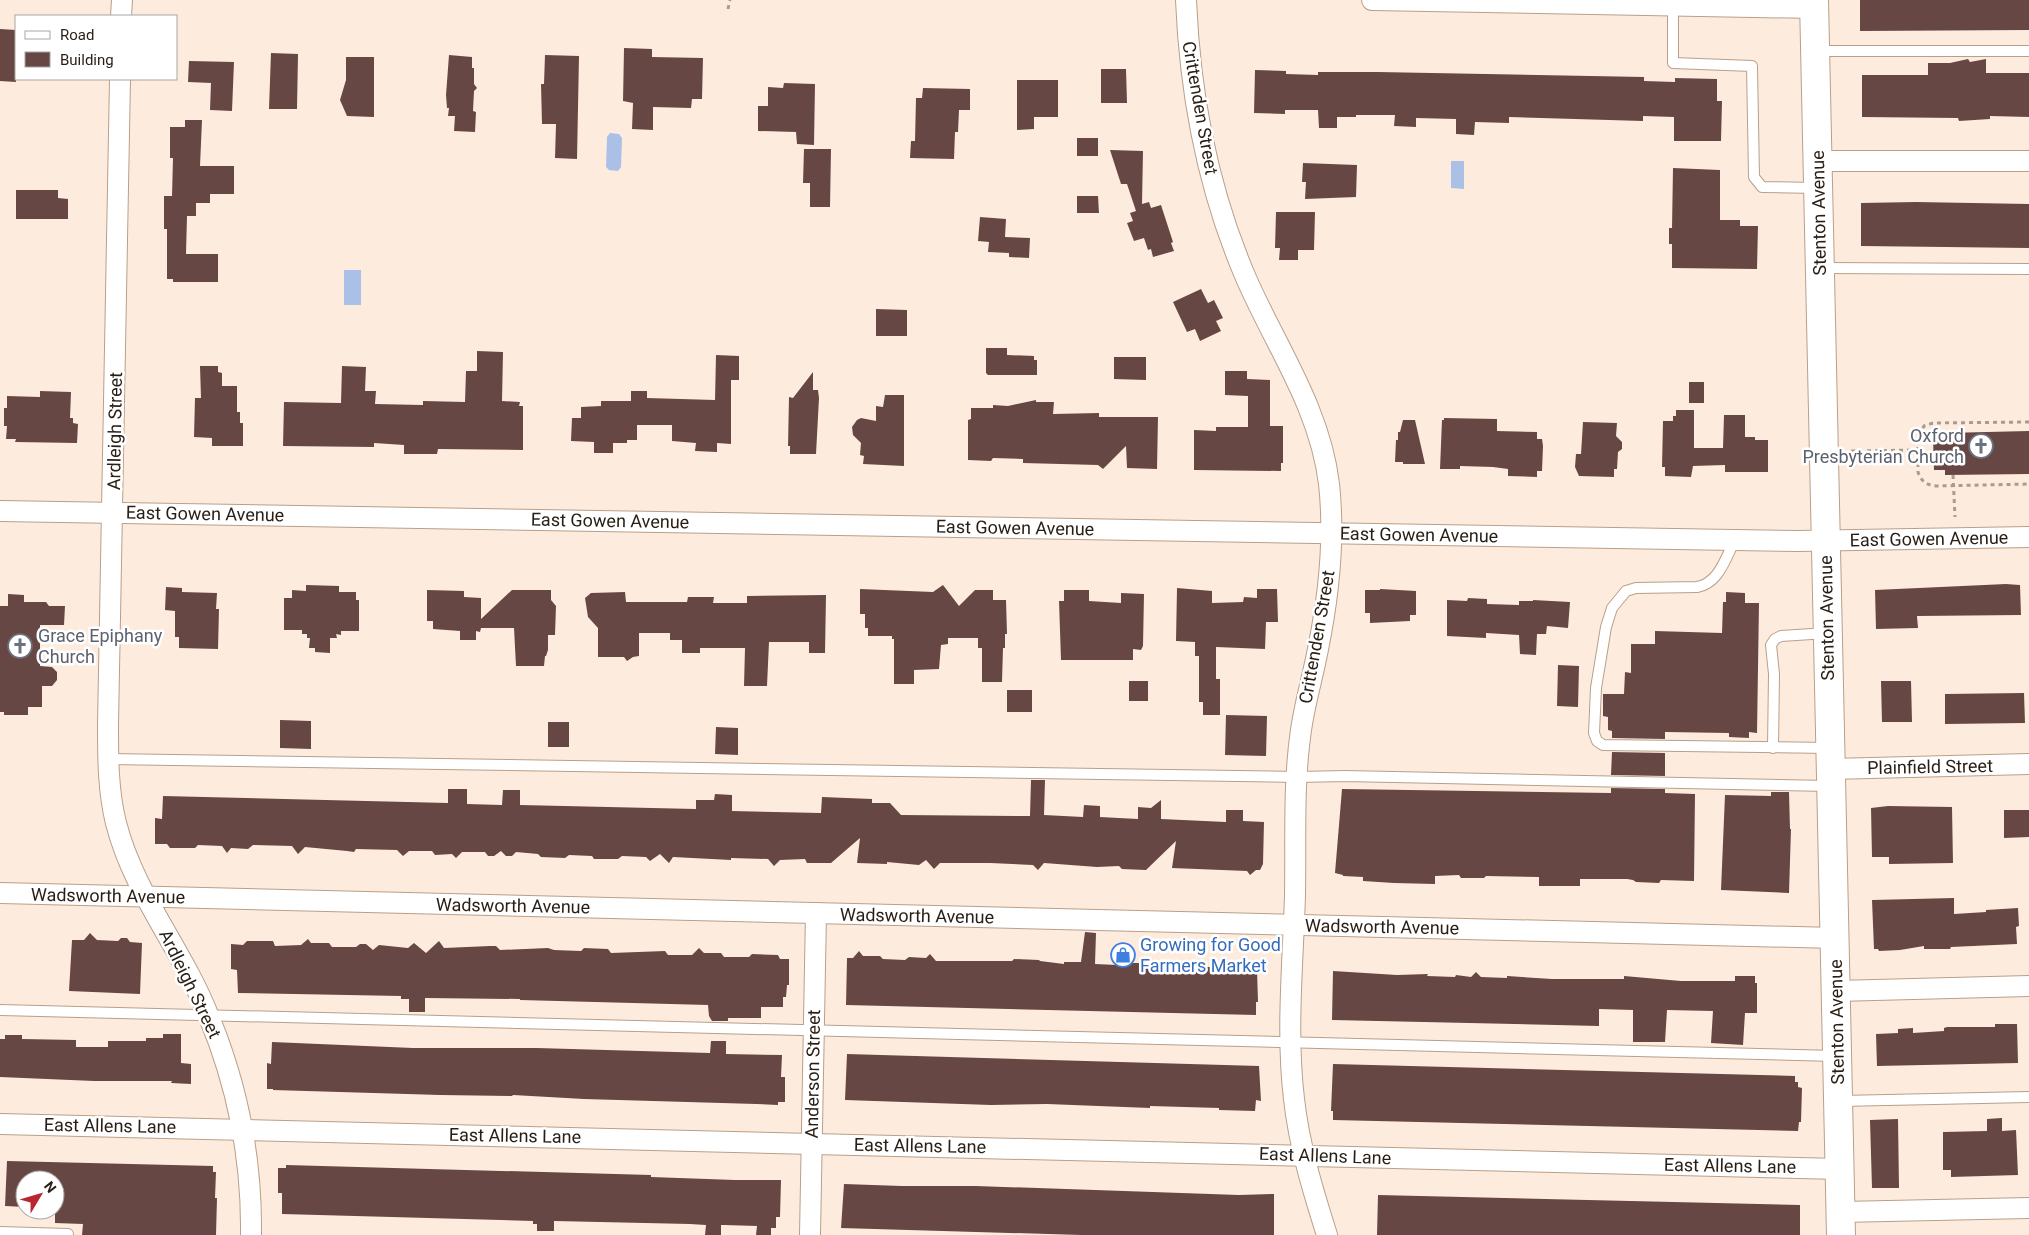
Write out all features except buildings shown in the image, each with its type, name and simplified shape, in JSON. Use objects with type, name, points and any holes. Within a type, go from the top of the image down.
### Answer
[{"type":"main road","name":"Stenton Avenue","points":[[1814,4],[1841,1224]]},
{"type":"street","points":[[121,15],[122,0]]},
{"type":"street","name":"Crittenden Street","points":[[1186,0],[1192,85],[1210,176],[1236,255],[1258,305],[1297,379],[1316,427],[1328,472],[1331,533],[1328,586],[1318,650],[1301,729],[1297,777],[1291,1042],[1294,1100],[1304,1156],[1327,1235]]},
{"type":"street","points":[[1372,0],[1673,6],[1814,4]]},
{"type":"street","name":"Ardleigh Street","points":[[120,80],[108,759],[111,791],[116,823],[125,851],[145,896],[190,976],[209,1016],[227,1067],[243,1129],[250,1178],[251,1235]]},
{"type":"street","points":[[1818,161],[2029,161]]},
{"type":"street","name":"East Gowen Avenue","points":[[0,511],[1826,542],[2029,537]]},
{"type":"street","name":"Plainfield Street","points":[[1831,767],[2029,764]]},
{"type":"street","name":"Wadsworth Avenue","points":[[0,893],[1835,938]]},
{"type":"street","name":"Anderson Street","points":[[810,1235],[816,913]]},
{"type":"street","points":[[1836,991],[2029,986]]},
{"type":"street","name":"East Allens Lane","points":[[0,1124],[1840,1169]]},
{"type":"street","points":[[1841,1224],[2029,1208]]},
{"type":"lane","points":[[1673,6],[1673,64],[1752,66],[1754,177],[1762,187],[1818,188]]},
{"type":"lane","points":[[1815,51],[2029,51]]},
{"type":"lane","points":[[1820,268],[2029,269]]},
{"type":"lane","points":[[1734,540],[1714,580],[1706,586],[1697,588],[1636,588],[1626,591],[1612,608],[1606,627],[1596,688],[1594,733],[1597,740],[1603,745],[1773,748],[1831,767]]},
{"type":"lane","points":[[1773,748],[1774,674],[1771,645],[1775,639],[1781,636],[1828,633]]},
{"type":"lane","points":[[108,759],[1297,777],[1831,767]]},
{"type":"lane","points":[[0,1010],[1837,1056]]},
{"type":"lane","points":[[1838,1101],[2029,1097]]},
{"type":"lane","points":[[0,1232],[68,1234]]},
{"type":"path","points":[[728,9],[730,0]]},
{"type":"path","points":[[2029,422],[1928,424],[1919,433],[1918,450],[1920,477],[1926,484],[1936,486],[2029,484]]},
{"type":"path","points":[[1851,451],[1918,450]]},
{"type":"path","points":[[1918,455],[1933,454]]},
{"type":"path","points":[[1851,461],[1918,460]]},
{"type":"path","points":[[1953,475],[1955,517]]},
{"type":"water","points":[[610,133],[619,134],[622,138],[621,167],[618,171],[609,170],[606,167],[607,137]]},
{"type":"water","points":[[1451,161],[1464,161],[1464,189],[1451,188]]},
{"type":"water","points":[[344,270],[361,270],[361,305],[344,305]]},
{"type":"place","name":"Oxford Presbyterian Church","points":[[1981,446]]},
{"type":"place","name":"Grace Epiphany Church","points":[[20,646]]},
{"type":"place","name":"Growing for Good Farmers Market","points":[[1123,955]]}]
